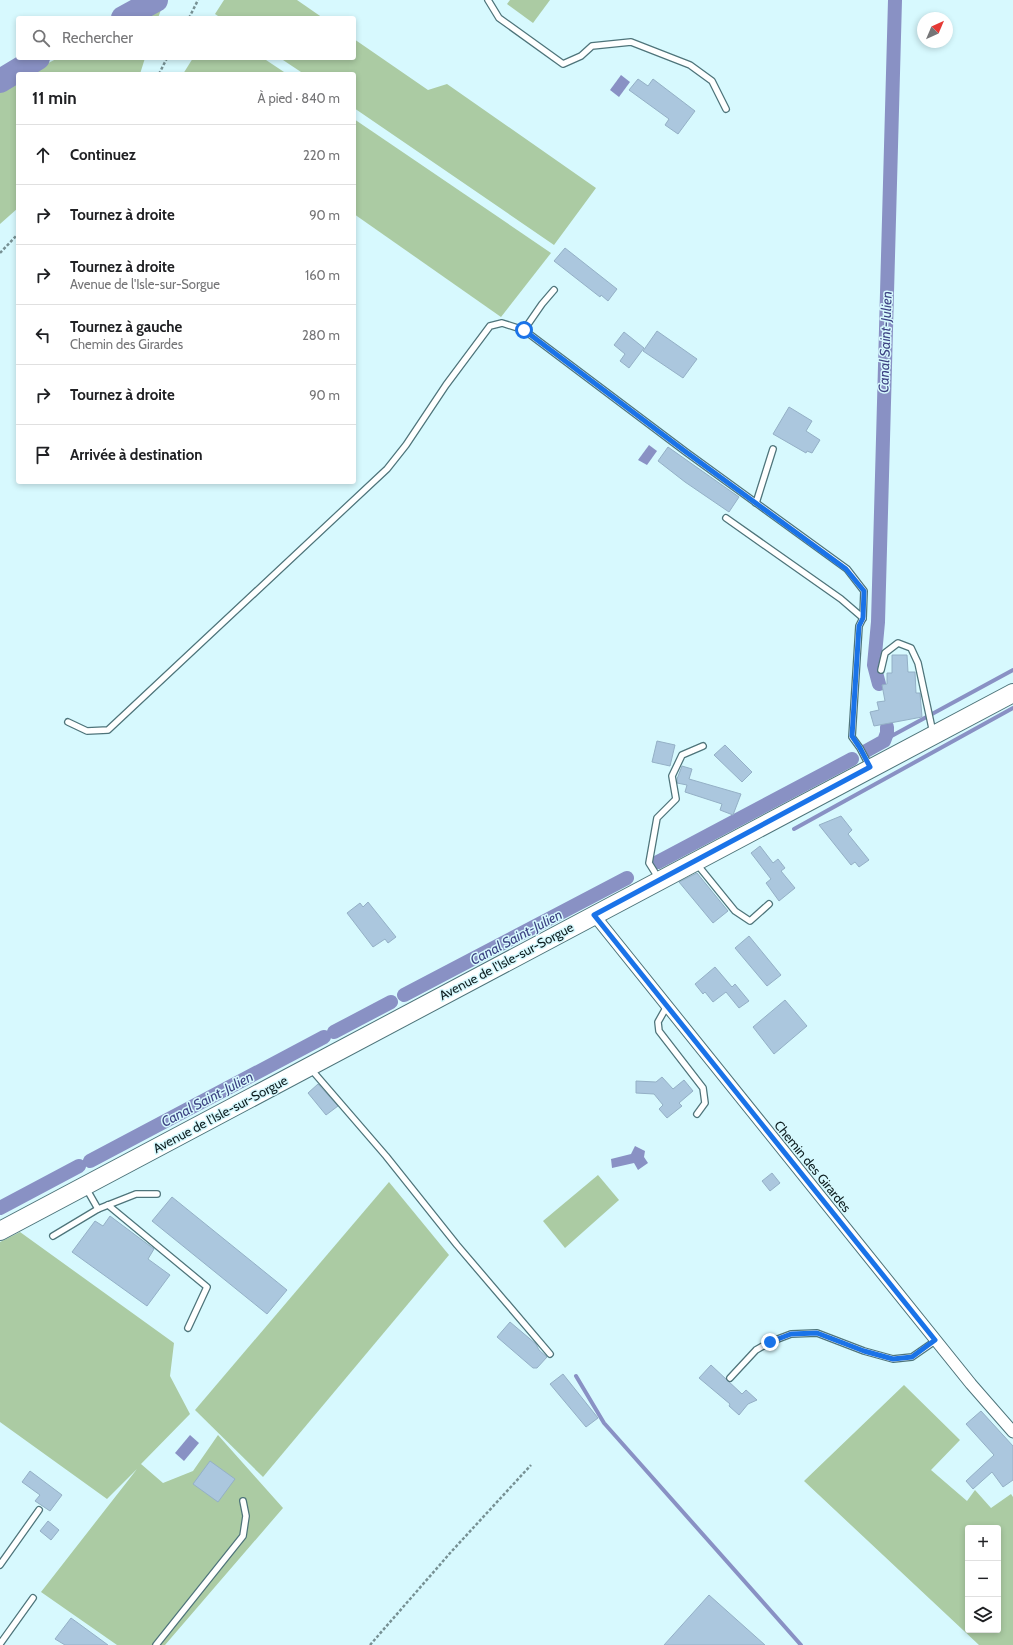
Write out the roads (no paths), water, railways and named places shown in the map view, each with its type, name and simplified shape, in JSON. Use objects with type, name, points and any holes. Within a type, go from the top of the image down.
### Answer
[{"type":"main road","name":"Avenue de l'Isle-sur-Sorgue","points":[[0,1231],[870,767],[1011,697]]},
{"type":"street","name":"Chemin des Girardes","points":[[594,915],[935,1340],[1013,1432]]},
{"type":"lane","points":[[488,0],[499,18],[563,64],[581,56],[592,46],[631,42],[690,65],[712,81],[726,109]]},
{"type":"lane","points":[[524,330],[554,290]]},
{"type":"lane","points":[[68,722],[87,731],[108,730],[387,469],[406,445],[446,385],[490,326],[502,323],[524,330],[846,569],[864,591],[863,618],[859,626],[852,736],[870,767]]},
{"type":"lane","points":[[756,503],[773,449]]},
{"type":"lane","points":[[726,518],[841,599],[863,618]]},
{"type":"lane","points":[[882,670],[885,653],[898,643],[911,648],[918,663],[933,735]]},
{"type":"lane","points":[[659,880],[649,863],[657,818],[676,799],[672,776],[682,755],[703,746]]},
{"type":"lane","points":[[695,861],[735,911],[750,921],[769,904]]},
{"type":"lane","points":[[667,1006],[658,1022],[659,1031],[703,1088],[705,1103],[697,1114]]},
{"type":"lane","points":[[309,1066],[386,1156],[457,1245],[550,1354]]},
{"type":"lane","points":[[85,1186],[98,1209]]},
{"type":"lane","points":[[53,1236],[98,1209],[136,1194],[157,1194]]},
{"type":"lane","points":[[108,1205],[207,1287],[188,1328]]},
{"type":"lane","points":[[730,1378],[756,1350],[770,1342],[791,1334],[817,1333],[864,1351],[893,1359],[912,1357],[935,1340]]},
{"type":"lane","points":[[156,1645],[243,1536],[246,1516],[243,1501]]},
{"type":"lane","points":[[0,1565],[39,1510]]},
{"type":"lane","points":[[0,1644],[33,1598]]},
{"type":"water","points":[[621,75],[630,82],[619,97],[610,90]]},
{"type":"water","points":[[649,445],[657,451],[647,465],[638,460]]},
{"type":"water","points":[[635,1146],[645,1151],[644,1157],[648,1163],[638,1170],[634,1163],[612,1168],[611,1159],[631,1154]]},
{"type":"water","points":[[190,1435],[199,1443],[184,1461],[175,1453]]},
{"type":"waterway","points":[[127,16],[156,0]]},
{"type":"waterway","name":"Canal Saint-Julien","points":[[879,684],[874,665],[878,622],[895,0]]},
{"type":"waterway","points":[[0,81],[35,60]]},
{"type":"waterway","points":[[886,739],[1013,670]]},
{"type":"waterway","points":[[794,829],[1013,708]]},
{"type":"waterway","name":"Canal Saint-Julien","points":[[866,751],[884,741],[887,733],[887,727]]},
{"type":"waterway","name":"Canal Saint-Julien","points":[[658,862],[852,759]]},
{"type":"waterway","name":"Canal Saint-Julien","points":[[404,995],[627,878]]},
{"type":"waterway","name":"Canal Saint-Julien","points":[[334,1032],[391,1002]]},
{"type":"waterway","name":"Canal Saint-Julien","points":[[90,1161],[324,1037]]},
{"type":"waterway","name":"Canal Saint-Julien","points":[[0,1208],[79,1166]]},
{"type":"waterway","points":[[576,1376],[604,1423],[801,1645]]}]
